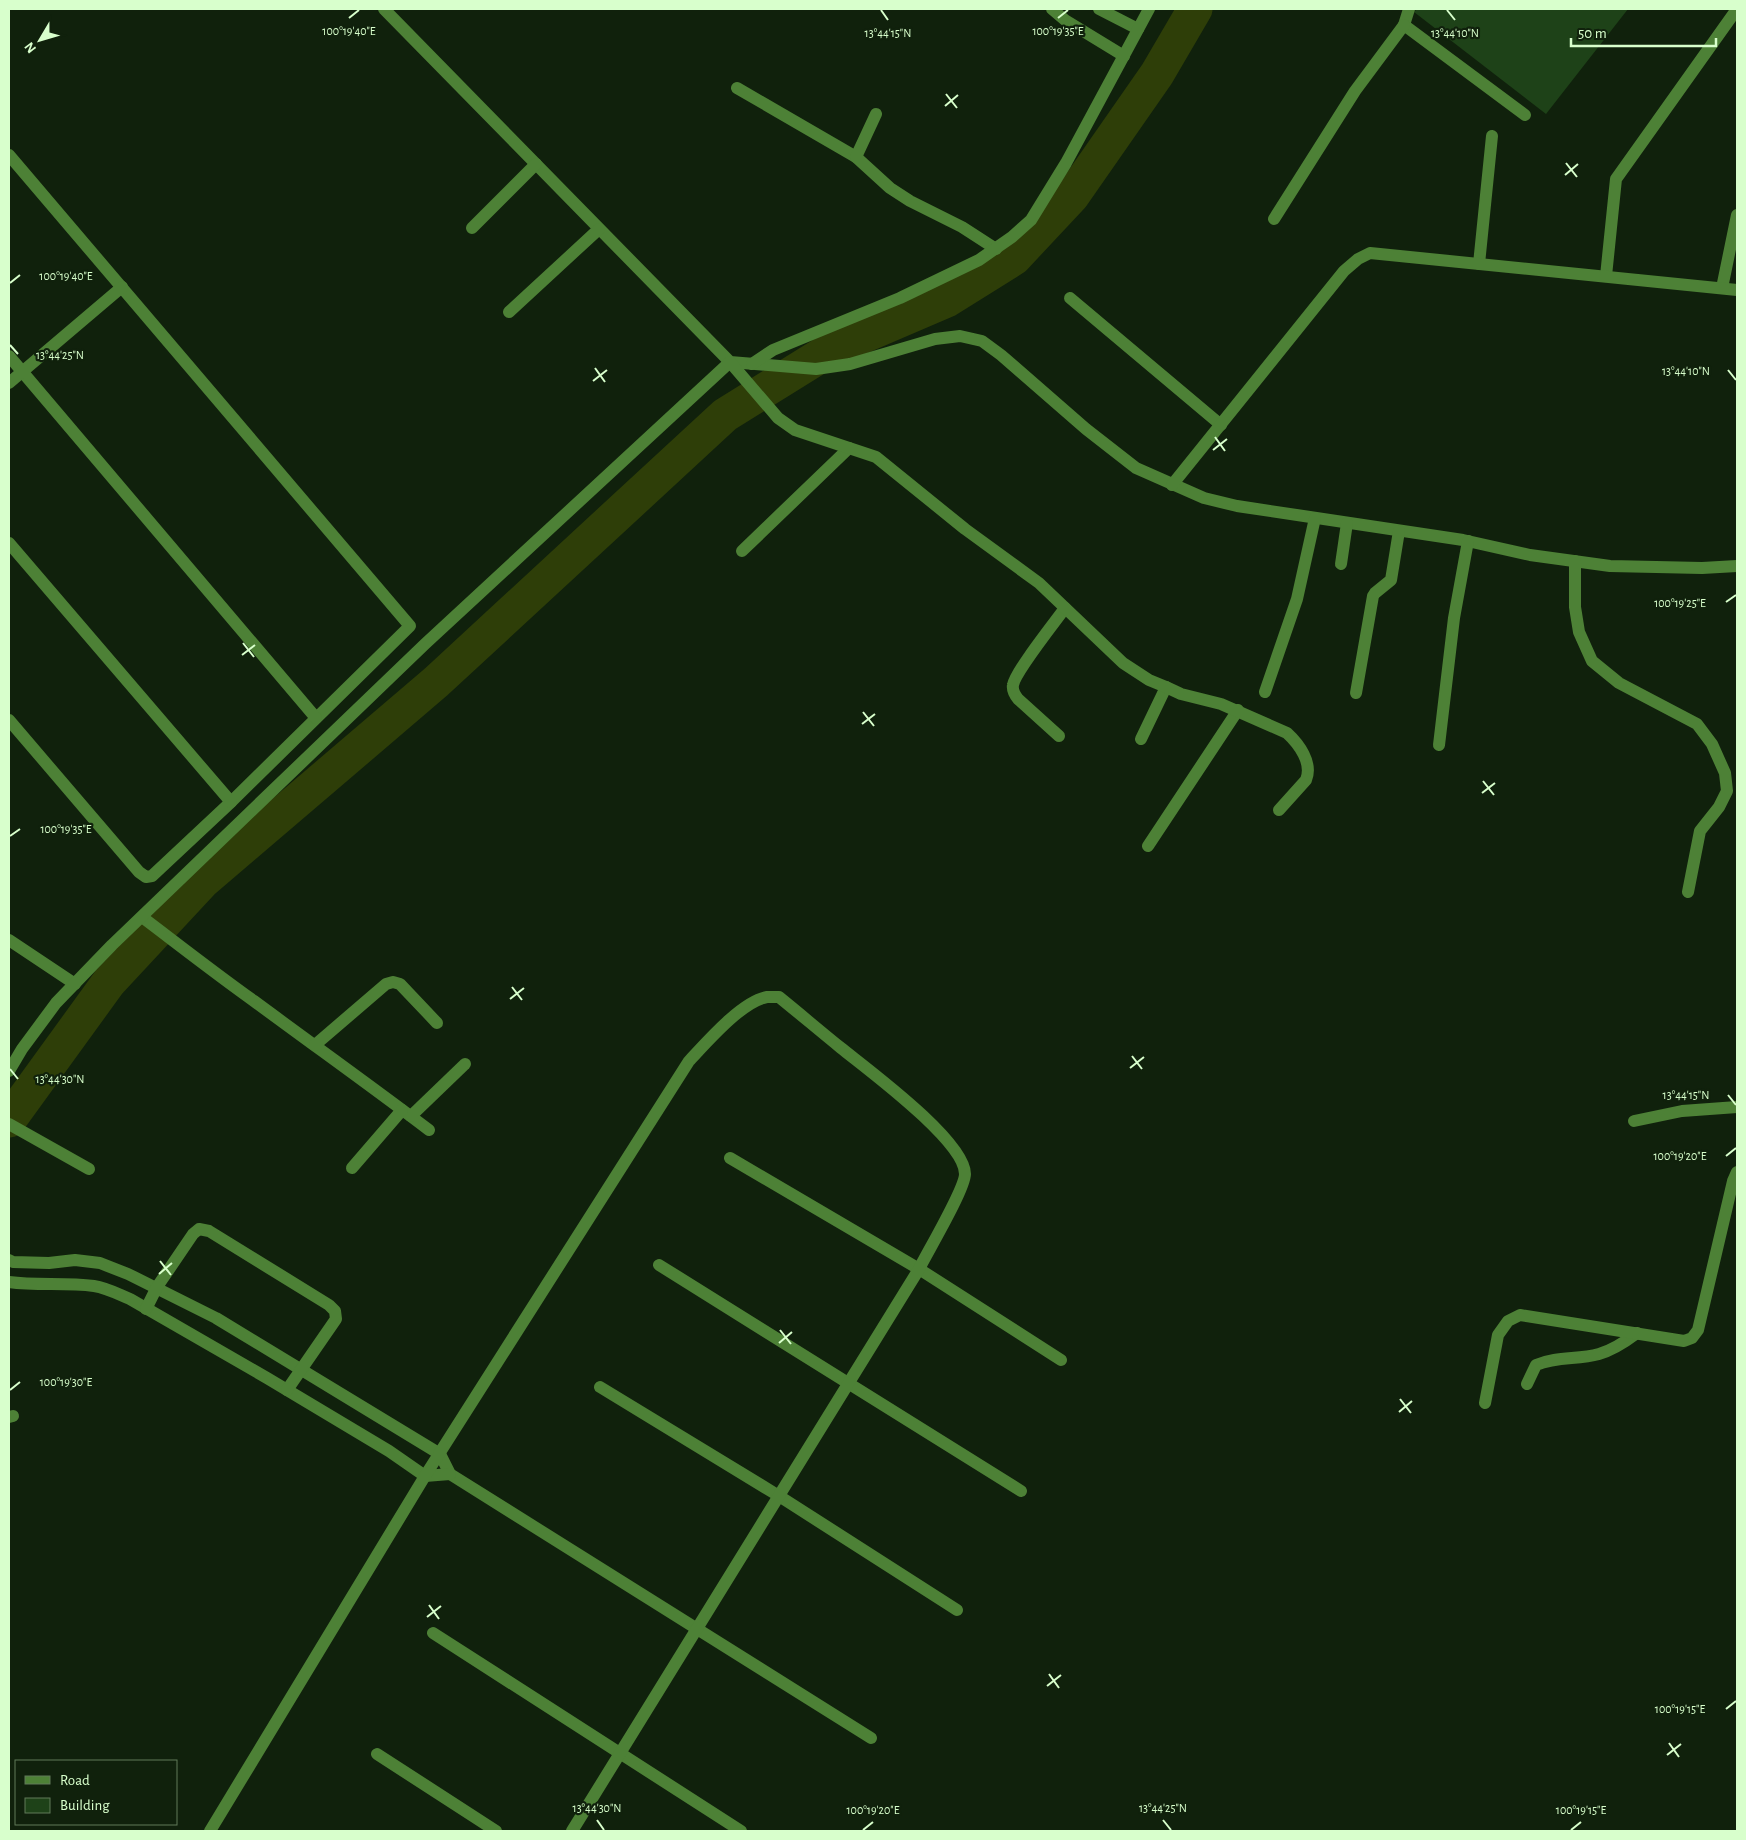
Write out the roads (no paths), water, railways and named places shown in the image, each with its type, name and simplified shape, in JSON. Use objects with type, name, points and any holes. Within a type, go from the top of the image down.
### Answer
[{"type":"street","points":[[384,9],[730,362],[778,418],[795,430],[876,457],[965,529],[1039,582],[1123,663],[1148,680],[1181,694],[1238,710],[1287,733],[1294,739],[1305,758],[1308,769],[1306,780],[1279,810]]},
{"type":"street","points":[[1052,9],[1065,20],[1124,56]]},
{"type":"street","points":[[1099,9],[1138,29]]},
{"type":"street","points":[[752,364],[780,347],[900,298],[979,260],[1012,237],[1031,220],[1066,163],[1149,9]]},
{"type":"street","points":[[1274,219],[1355,91],[1404,24],[1409,9]]},
{"type":"street","points":[[1606,276],[1616,179],[1737,10]]},
{"type":"street","points":[[1404,24],[1525,115]]},
{"type":"street","points":[[737,88],[856,157],[896,192],[932,213],[962,227],[996,249]]},
{"type":"street","points":[[856,157],[876,114]]},
{"type":"street","points":[[1479,264],[1492,136]]},
{"type":"street","points":[[9,155],[410,626],[231,802],[152,876],[146,877],[139,872],[9,720]]},
{"type":"street","points":[[472,228],[536,164]]},
{"type":"street","points":[[1722,288],[1737,215]]},
{"type":"street","points":[[509,312],[599,229]]},
{"type":"street","points":[[1172,485],[1344,271],[1358,259],[1370,253],[1737,290]]},
{"type":"street","points":[[9,383],[122,287]]},
{"type":"street","points":[[1070,298],[1221,424]]},
{"type":"street","points":[[9,1071],[56,1003],[75,984],[145,920],[425,644],[730,362],[816,369],[850,364],[935,339],[960,336],[982,341],[1001,355],[1136,468],[1204,498],[1237,506],[1468,541],[1530,555],[1610,566],[1702,568],[1737,566]]},
{"type":"street","points":[[9,356],[316,718]]},
{"type":"street","points":[[742,551],[849,448]]},
{"type":"street","points":[[1264,692],[1297,599],[1316,518]]},
{"type":"street","points":[[1341,564],[1348,523]]},
{"type":"street","points":[[1356,693],[1373,596],[1391,580],[1399,531]]},
{"type":"street","points":[[1439,745],[1454,618],[1468,541]]},
{"type":"street","points":[[9,543],[231,802]]},
{"type":"street","points":[[1575,561],[1575,607],[1579,632],[1592,661],[1620,683],[1697,724],[1712,744],[1726,773],[1727,790],[1719,808],[1700,831],[1688,892]]},
{"type":"street","points":[[1059,736],[1018,699],[1014,693],[1013,685],[1019,672],[1065,608]]},
{"type":"street","points":[[1141,739],[1166,688]]},
{"type":"street","points":[[1148,846],[1238,710]]},
{"type":"street","points":[[145,920],[174,939],[253,1001],[429,1130]]},
{"type":"street","points":[[9,940],[75,984]]},
{"type":"street","points":[[315,1045],[386,984],[394,982],[400,984],[437,1023]]},
{"type":"street","points":[[210,1831],[425,1476],[689,1061],[737,1014],[756,1001],[767,997],[779,998],[900,1094],[946,1139],[963,1164],[965,1175],[919,1270],[572,1831]]},
{"type":"street","points":[[352,1168],[406,1113],[465,1064]]},
{"type":"street","points":[[1634,1121],[1682,1111],[1737,1108]]},
{"type":"street","points":[[13,1126],[90,1169]]},
{"type":"street","points":[[730,1158],[919,1270],[1061,1360]]},
{"type":"street","points":[[1486,1403],[1498,1335],[1508,1321],[1520,1315],[1684,1341],[1692,1338],[1698,1330],[1733,1181],[1737,1172]]},
{"type":"street","points":[[146,1309],[157,1287],[193,1234],[200,1229],[209,1231],[329,1305],[335,1311],[336,1319],[288,1390]]},
{"type":"street","points":[[9,1260],[13,1262],[49,1263],[75,1260],[100,1263],[157,1287],[216,1318],[440,1454],[450,1474],[870,1738]]},
{"type":"street","points":[[659,1265],[1020,1491]]},
{"type":"street","points":[[9,1282],[28,1285],[94,1286],[109,1290],[288,1390],[389,1451],[425,1476],[450,1474]]},
{"type":"street","points":[[1526,1384],[1536,1365],[1560,1358],[1599,1354],[1617,1347],[1637,1333]]},
{"type":"street","points":[[600,1387],[779,1496],[957,1610]]},
{"type":"street","points":[[433,1633],[741,1831]]},
{"type":"street","points":[[377,1754],[496,1831]]},
{"type":"waterway","points":[[9,1120],[109,982],[202,882],[436,682],[725,415],[828,351],[947,300],[1014,258],[1072,196],[1157,74],[1195,9]]}]
